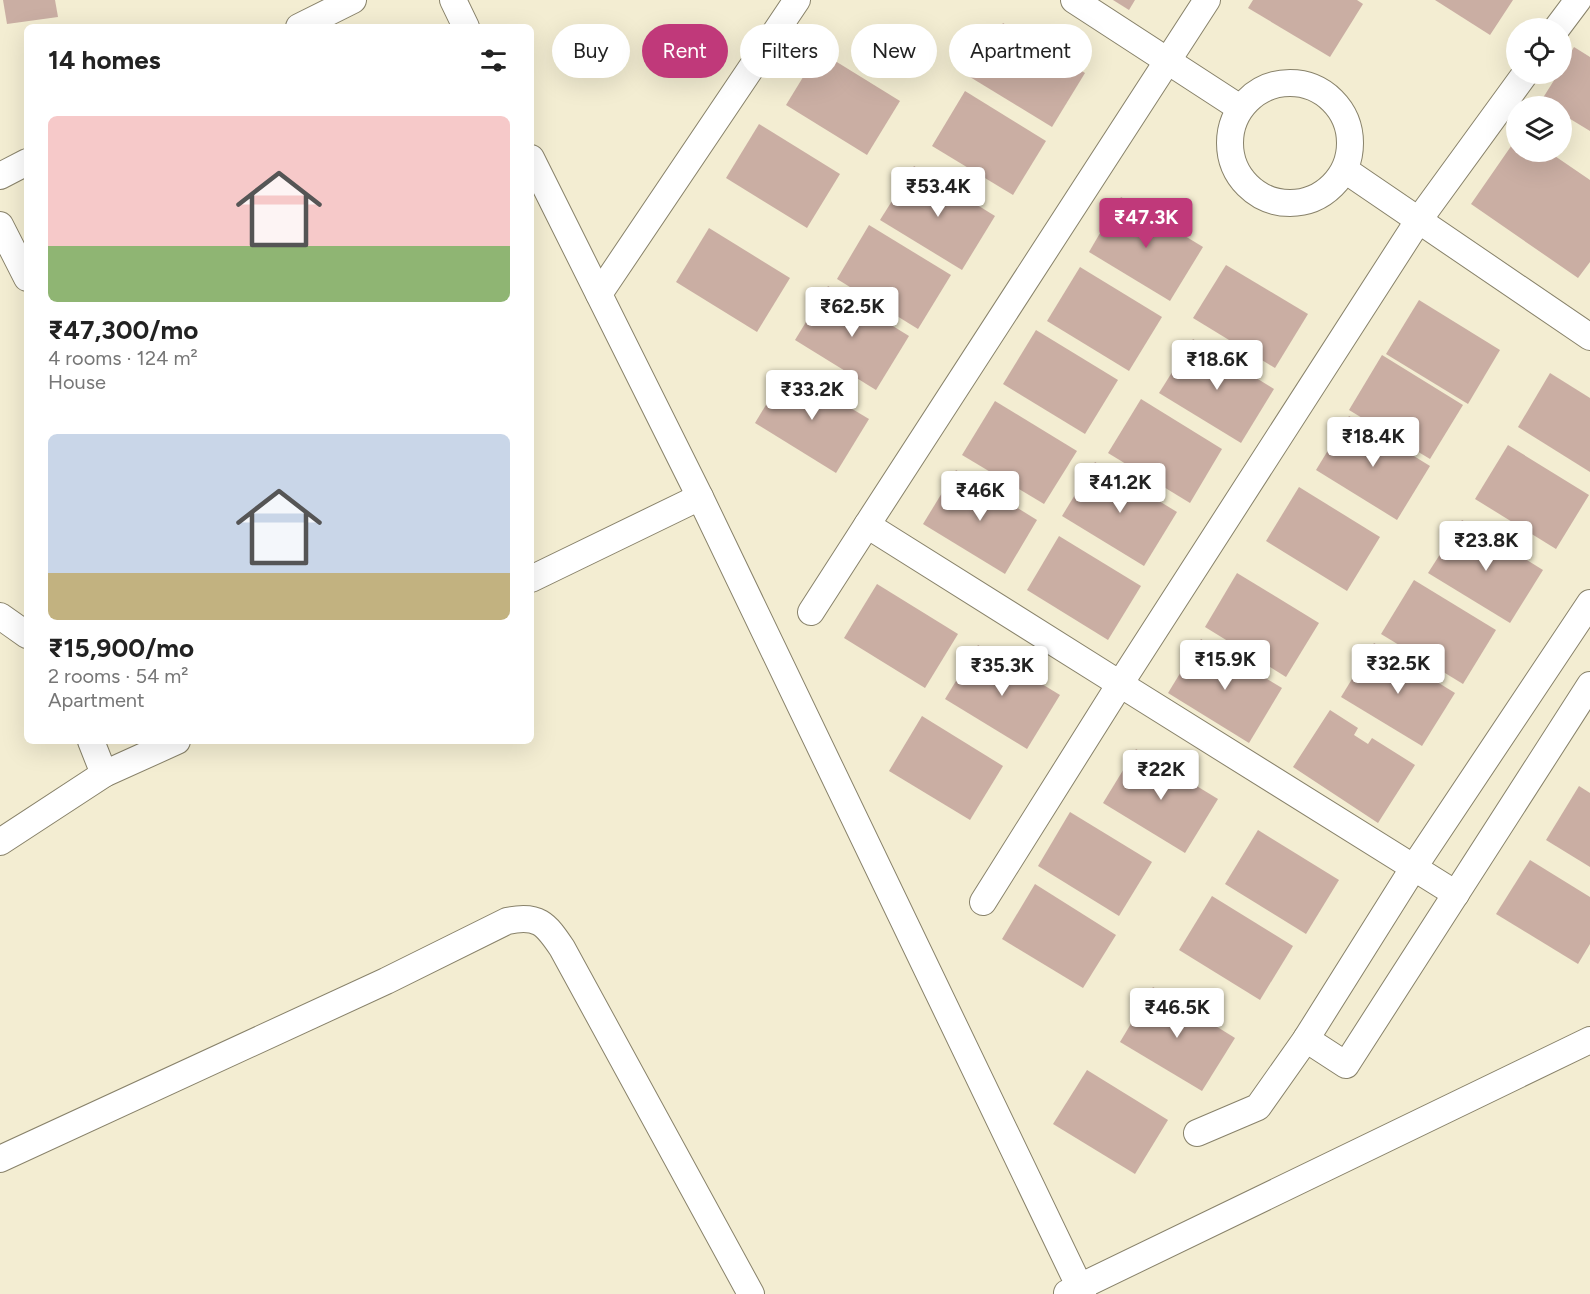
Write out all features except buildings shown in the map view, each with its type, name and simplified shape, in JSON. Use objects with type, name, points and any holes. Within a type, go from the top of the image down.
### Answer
[{"type":"street","points":[[305,24],[353,0]]},
{"type":"street","points":[[453,0],[465,24]]},
{"type":"street","points":[[598,294],[797,0]]},
{"type":"street","points":[[1074,0],[1240,108]]},
{"type":"street","points":[[811,612],[1207,0]]},
{"type":"street","points":[[1564,18],[1578,0]]},
{"type":"street","points":[[1289,82],[1308,85],[1325,94],[1340,109],[1349,129],[1351,149],[1345,170],[1333,187],[1315,199],[1295,204],[1274,202],[1255,193],[1241,180],[1232,163],[1229,144],[1231,125],[1240,108],[1253,94],[1270,86],[1289,82]]},
{"type":"street","points":[[983,902],[1120,684],[1418,221],[1518,84]]},
{"type":"street","points":[[0,176],[24,164]]},
{"type":"street","points":[[534,165],[700,497],[1076,1292],[1590,1040]]},
{"type":"street","points":[[1345,170],[1590,337]]},
{"type":"street","points":[[0,225],[24,272]]},
{"type":"street","points":[[534,578],[700,497]]},
{"type":"street","points":[[867,525],[1456,894]]},
{"type":"street","points":[[1197,1133],[1258,1107],[1306,1039],[1414,867],[1590,603]]},
{"type":"street","points":[[0,616],[24,633]]},
{"type":"street","points":[[1306,1039],[1346,1065],[1590,685]]},
{"type":"street","points":[[93,744],[104,774]]},
{"type":"street","points":[[0,842],[104,774],[170,744]]},
{"type":"street","points":[[0,1159],[386,981],[507,921],[524,917],[546,925],[562,948],[751,1294]]}]
